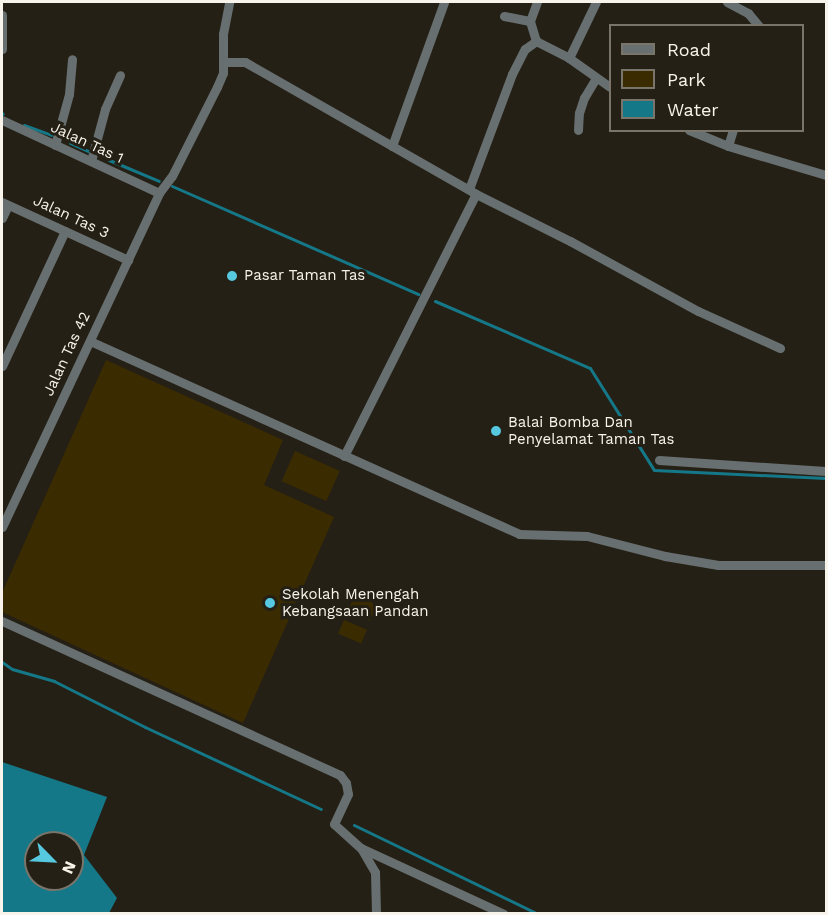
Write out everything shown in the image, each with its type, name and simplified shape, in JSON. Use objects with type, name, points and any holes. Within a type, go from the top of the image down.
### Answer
[{"type":"street","name":"Jalan Tas 42","points":[[2,527],[159,193],[172,176],[217,87],[224,62],[223,34],[229,2]]},
{"type":"street","points":[[392,146],[444,2]]},
{"type":"street","points":[[537,2],[530,21],[536,41],[569,58],[609,86]]},
{"type":"street","points":[[569,58],[596,2]]},
{"type":"street","points":[[727,2],[748,13],[757,24]]},
{"type":"street","points":[[2,15],[2,49]]},
{"type":"street","points":[[504,16],[530,21]]},
{"type":"street","points":[[344,456],[472,192],[512,74],[525,49],[536,41]]},
{"type":"street","points":[[55,145],[69,94],[72,59]]},
{"type":"street","points":[[224,62],[245,62],[472,192],[570,241],[698,311],[780,348]]},
{"type":"street","points":[[91,161],[105,109],[120,75]]},
{"type":"street","points":[[579,130],[579,113],[584,98],[596,78]]},
{"type":"street","name":"Jalan Tas 1","points":[[2,120],[159,193]]},
{"type":"street","points":[[694,132],[728,146],[826,175]]},
{"type":"street","points":[[728,146],[732,132]]},
{"type":"street","points":[[2,218],[5,203]]},
{"type":"street","name":"Jalan Tas 3","points":[[5,203],[128,260]]},
{"type":"street","points":[[2,366],[65,231]]},
{"type":"street","points":[[90,341],[344,456],[526,535],[586,536],[665,556],[718,565],[826,565]]},
{"type":"street","points":[[659,460],[826,471]]},
{"type":"street","points":[[2,621],[335,772],[346,783],[348,794],[334,824],[361,848],[504,914]]},
{"type":"street","points":[[361,848],[375,872],[376,914]]},
{"type":"green space","points":[[106,360],[283,440],[264,485],[334,517],[243,723],[2,612],[2,593]]},
{"type":"green space","points":[[295,451],[340,471],[326,501],[282,481]]},
{"type":"green space","points":[[355,595],[377,605],[370,620],[348,611]]},
{"type":"green space","points":[[344,620],[367,630],[361,644],[338,634]]},
{"type":"water","points":[[2,762],[107,797],[84,855],[117,898],[109,913],[2,913]]},
{"type":"waterway","points":[[24,125],[51,135]]},
{"type":"waterway","points":[[70,143],[88,151]]},
{"type":"waterway","points":[[109,160],[159,181]]},
{"type":"waterway","points":[[172,186],[418,294]]},
{"type":"waterway","points":[[435,301],[590,368],[654,470],[826,478]]},
{"type":"waterway","points":[[2,662],[12,669],[54,681],[145,727],[321,809]]},
{"type":"waterway","points":[[354,825],[538,914]]},
{"type":"place","name":"Pasar Taman Tas","points":[[232,276]]},
{"type":"place","name":"Balai Bomba Dan Penyelamat Taman Tas","points":[[496,431]]},
{"type":"place","name":"Sekolah Menengah Kebangsaan Pandan","points":[[270,603]]}]
